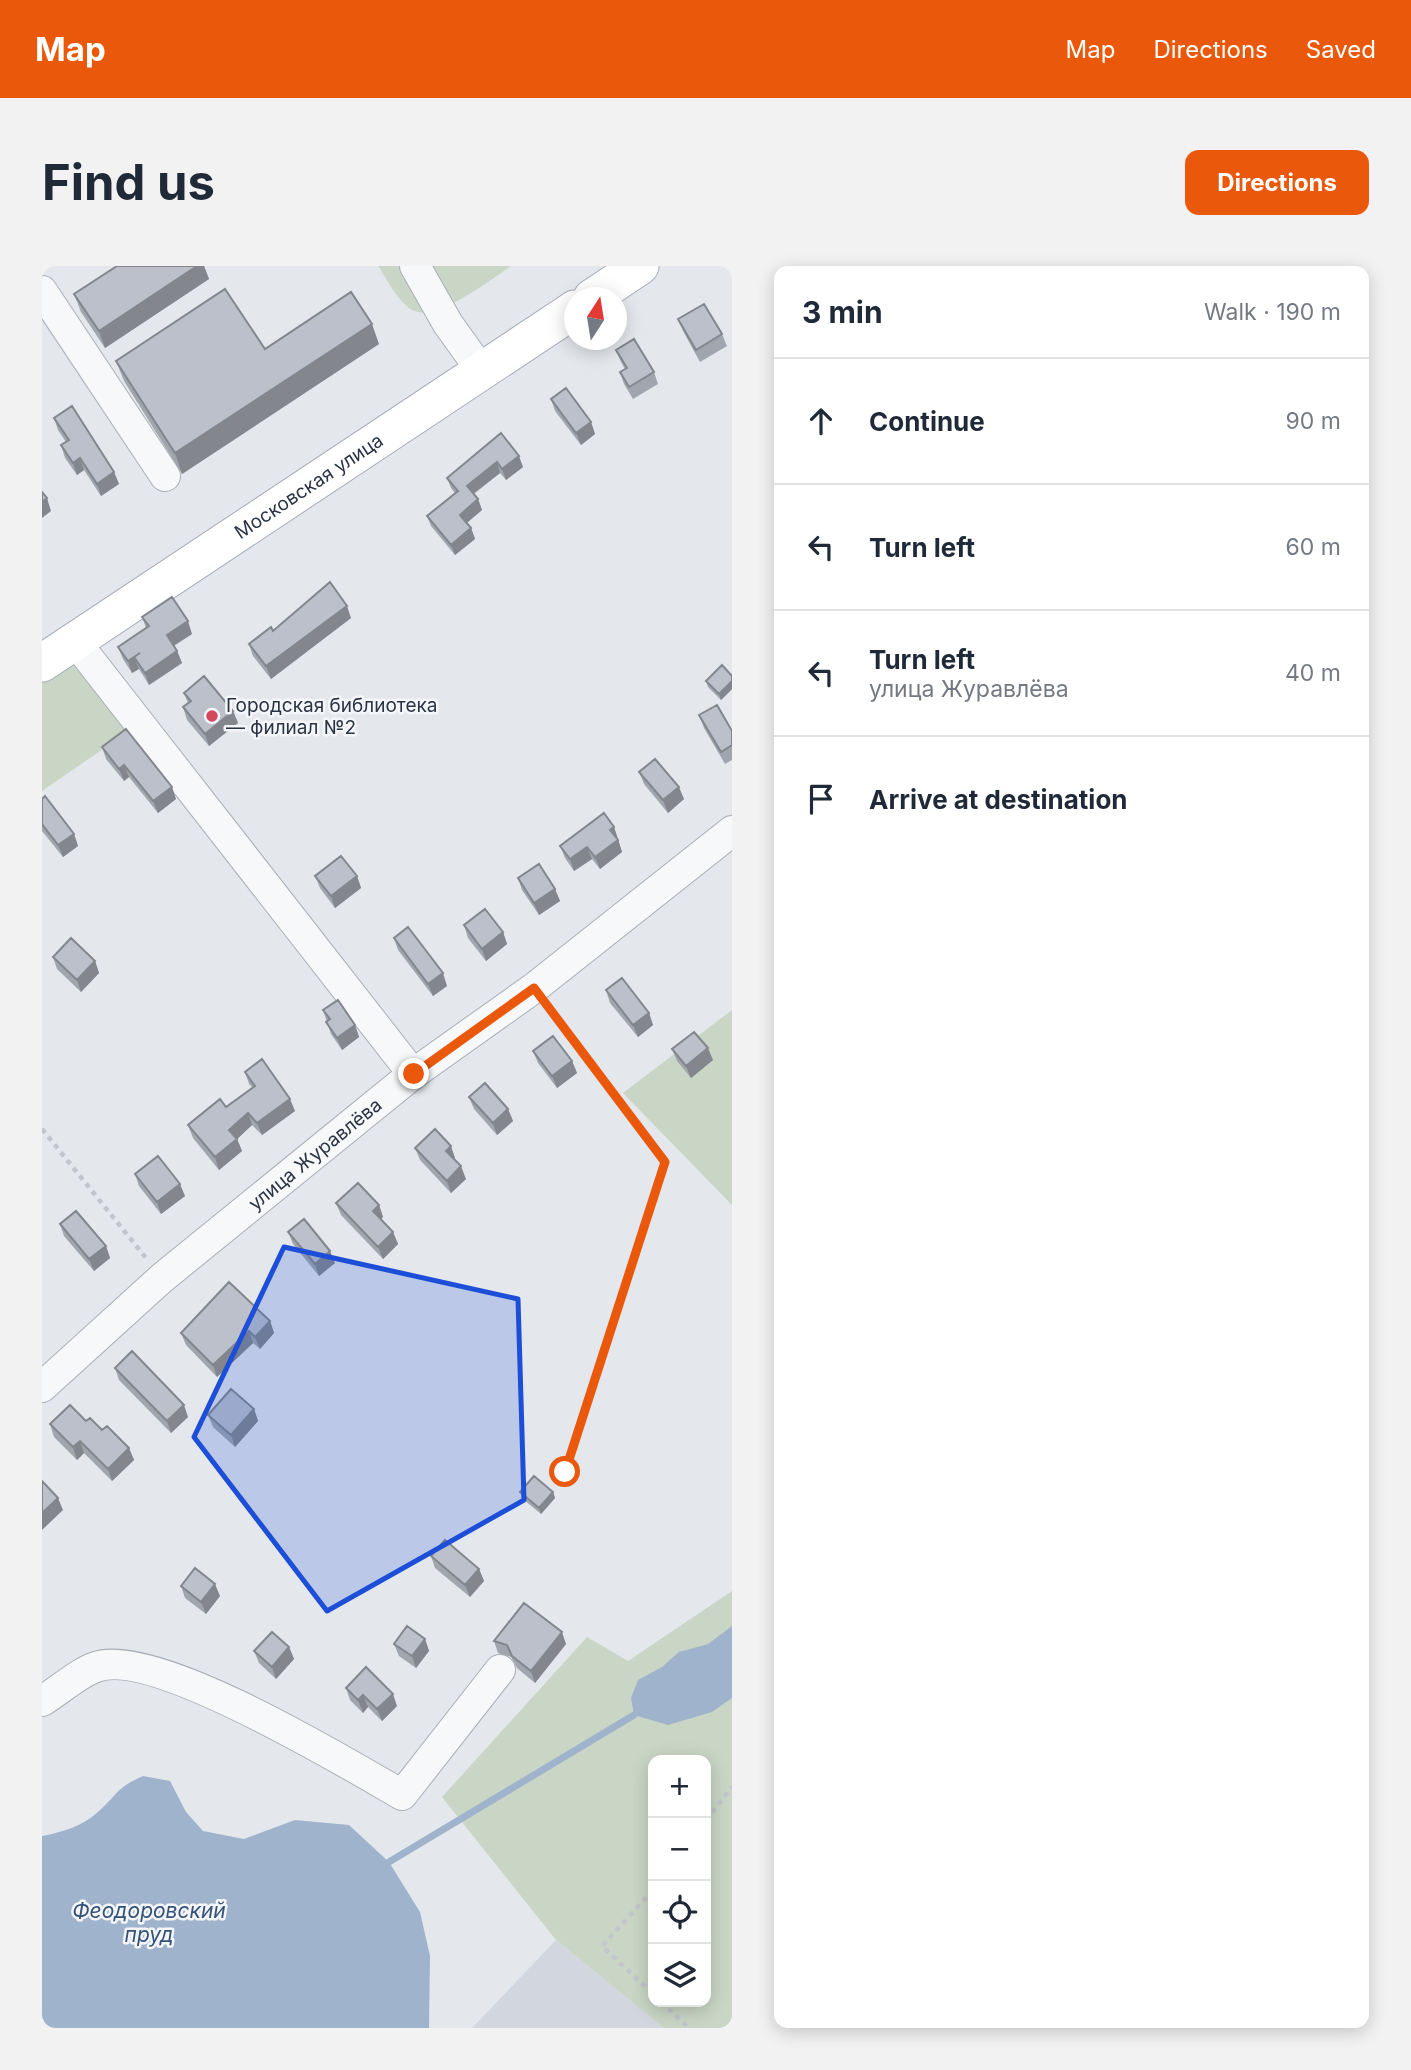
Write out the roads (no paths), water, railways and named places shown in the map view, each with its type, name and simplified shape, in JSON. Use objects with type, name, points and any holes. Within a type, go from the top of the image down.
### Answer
[{"type":"main road","points":[[608,287],[640,266]]},
{"type":"main road","name":"Московская улица","points":[[42,663],[564,316]]},
{"type":"street","points":[[415,266],[448,324],[481,370]]},
{"type":"street","points":[[42,291],[165,476]]},
{"type":"street","points":[[75,641],[414,1074]]},
{"type":"street","name":"улица Журавлёва","points":[[42,1387],[162,1278],[414,1074],[534,988],[732,831]]},
{"type":"street","points":[[42,1701],[97,1666],[138,1665],[269,1719],[402,1795],[500,1670]]},
{"type":"water","points":[[732,1626],[732,1698],[712,1712],[668,1725],[634,1715],[631,1698],[638,1680],[662,1667],[679,1652],[708,1644]]},
{"type":"water","name":"Феодоровский пруд","points":[[143,1776],[170,1781],[186,1812],[203,1831],[244,1839],[295,1820],[349,1825],[389,1862],[420,1912],[430,1956],[429,2028],[42,2028],[42,1836],[86,1821],[122,1788]]},
{"type":"waterway","points":[[389,1862],[634,1715]]},
{"type":"place","name":"Городская библиотека — филиал №2","points":[[212,716]]}]
